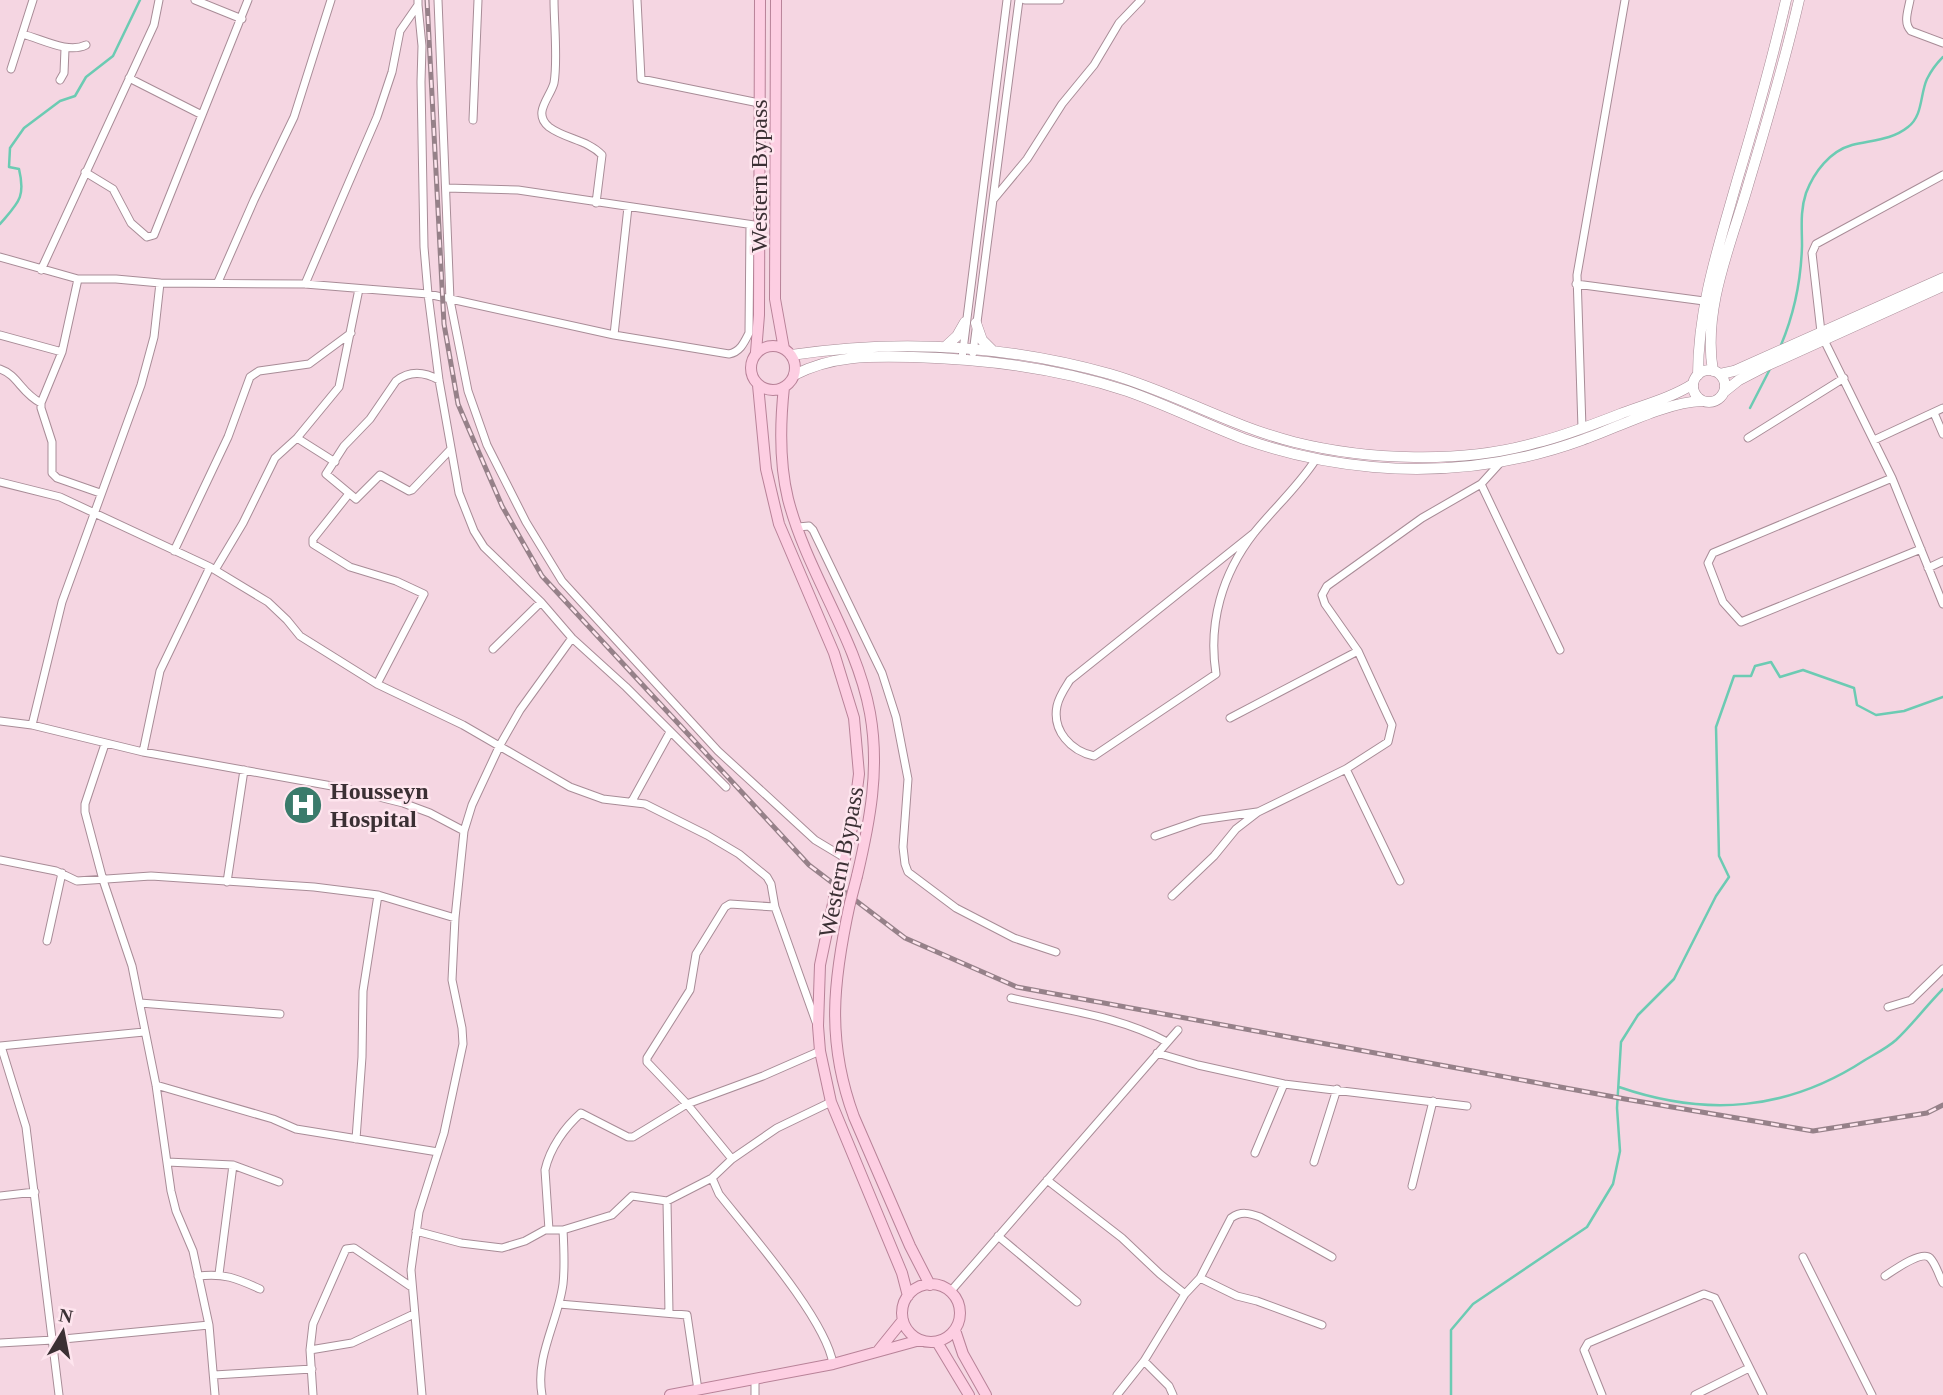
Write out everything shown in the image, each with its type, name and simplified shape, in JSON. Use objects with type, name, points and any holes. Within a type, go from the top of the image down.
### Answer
[{"type":"main road","name":"Western Bypass","points":[[756,352],[759,314],[754,225],[760,0]]},
{"type":"main road","name":"Western Bypass","points":[[776,0],[775,299],[787,352]]},
{"type":"main road","points":[[1702,401],[1695,393],[1704,301],[1786,0]]},
{"type":"main road","points":[[1724,393],[1724,381],[1717,373],[1710,346],[1714,305],[1767,123],[1799,0]]},
{"type":"main road","points":[[1943,278],[1823,336],[1784,348],[1775,357],[1764,368],[1739,380],[1717,400],[1673,406],[1580,441],[1501,462],[1406,468],[1374,467],[1315,459],[1242,438],[1183,412],[1107,384],[968,353],[946,347],[851,346],[787,352],[773,346],[756,352],[751,369],[758,385],[772,390],[784,387],[794,375],[823,362],[853,356],[968,353],[993,351],[1110,374],[1292,442],[1406,456],[1480,453],[1534,444],[1582,428],[1671,395],[1696,379],[1734,371],[1775,357],[1943,286]]},
{"type":"main road","points":[[946,347],[971,323],[993,351]]},
{"type":"main road","points":[[787,352],[795,366],[794,375]]},
{"type":"main road","name":"Western Bypass","points":[[758,385],[766,469],[779,524],[834,653],[854,718],[859,774],[852,828],[820,965],[820,1051],[831,1102],[902,1273],[908,1296]]},
{"type":"main road","name":"Western Bypass","points":[[784,387],[781,433],[788,498],[854,659],[870,711],[875,747],[875,778],[834,998],[836,1052],[854,1117],[910,1246],[930,1285]]},
{"type":"main road","points":[[670,1395],[833,1364],[919,1340],[937,1342],[950,1335],[958,1322],[959,1306],[950,1292],[941,1287],[922,1286],[908,1296],[902,1311],[903,1320],[912,1335],[919,1340]]},
{"type":"main road","points":[[878,1351],[903,1320]]},
{"type":"main road","points":[[955,1330],[963,1354],[986,1395]]},
{"type":"main road","points":[[937,1342],[969,1395]]},
{"type":"street","points":[[11,69],[33,0]]},
{"type":"street","points":[[41,270],[154,25],[159,0]]},
{"type":"street","points":[[195,0],[242,19]]},
{"type":"street","points":[[85,173],[113,189],[131,223],[147,237],[154,235],[248,0]]},
{"type":"street","points":[[218,282],[294,117],[331,0]]},
{"type":"street","points":[[438,0],[450,300],[468,391],[487,445],[526,522],[562,581],[718,751],[815,840],[845,858]]},
{"type":"street","points":[[473,120],[478,0]]},
{"type":"street","points":[[554,0],[554,79],[541,110],[542,119],[550,128],[602,155],[596,202]]},
{"type":"street","points":[[637,0],[641,79],[759,103]]},
{"type":"street","points":[[968,353],[1007,0]]},
{"type":"street","points":[[971,323],[992,200],[1019,0]]},
{"type":"street","points":[[1025,0],[1060,0]]},
{"type":"street","points":[[992,200],[1027,159],[1062,104],[1094,65],[1119,23],[1141,0]]},
{"type":"street","points":[[1582,428],[1576,284],[1625,0]]},
{"type":"street","points":[[1910,0],[1906,24],[1911,32],[1943,43]]},
{"type":"street","points":[[305,284],[377,117],[392,72],[400,31],[418,3]]},
{"type":"street","points":[[418,3],[422,46],[424,247],[439,380],[459,493],[474,531],[484,547],[541,602],[572,638],[726,787]]},
{"type":"street","points":[[22,34],[47,40],[65,49],[86,45]]},
{"type":"street","points":[[60,80],[64,74],[65,49]]},
{"type":"street","points":[[129,79],[202,115]]},
{"type":"street","points":[[1943,175],[1816,244],[1812,253],[1823,336],[1892,478],[1943,604]]},
{"type":"street","points":[[0,257],[78,279],[160,283],[305,284],[428,294],[614,335],[729,354],[736,353],[742,347],[749,333],[754,225],[519,190],[446,188]]},
{"type":"street","points":[[614,335],[628,208]]},
{"type":"street","points":[[78,279],[62,352],[41,403],[52,442],[52,473],[57,478],[100,493]]},
{"type":"street","points":[[32,726],[57,617],[92,514],[141,385],[154,337],[160,283]]},
{"type":"street","points":[[1576,284],[1704,301]]},
{"type":"street","points":[[143,752],[165,657],[213,569],[249,512],[275,458],[297,438],[339,387],[359,289]]},
{"type":"street","points":[[174,551],[228,437],[250,377],[259,371],[309,364],[351,332]]},
{"type":"street","points":[[0,335],[62,352]]},
{"type":"street","points":[[0,369],[10,372],[29,397],[41,403]]},
{"type":"street","points":[[439,380],[420,373],[396,381],[370,419],[344,446],[327,476],[354,499],[359,498],[380,475],[409,491],[451,449]]},
{"type":"street","points":[[1748,438],[1844,378]]},
{"type":"street","points":[[1874,440],[1943,408]]},
{"type":"street","points":[[1934,413],[1943,434]]},
{"type":"street","points":[[297,438],[335,462]]},
{"type":"street","points":[[1254,533],[1070,680],[1056,708],[1059,726],[1066,740],[1079,752],[1094,755],[1216,674],[1212,653],[1215,618],[1222,588],[1254,533],[1305,477],[1315,459]]},
{"type":"street","points":[[1172,896],[1214,856],[1236,829],[1258,812],[1346,769],[1388,742],[1392,725],[1357,651],[1325,604],[1322,595],[1327,586],[1422,518],[1481,484],[1501,462]]},
{"type":"street","points":[[1892,478],[1713,553],[1708,563],[1721,598],[1742,621],[1920,549]]},
{"type":"street","points":[[0,482],[60,497],[213,569],[268,602],[300,636],[377,684],[500,745],[570,787],[603,799],[632,801],[652,807],[739,854],[771,884],[775,907],[818,1026]]},
{"type":"street","points":[[1481,484],[1560,650]]},
{"type":"street","points":[[348,495],[313,539],[313,544],[349,567],[396,581],[424,594],[377,684]]},
{"type":"street","points":[[798,527],[809,526],[813,530],[882,673],[908,779],[903,846],[908,872],[956,908],[1014,938],[1056,952]]},
{"type":"street","points":[[1928,568],[1943,561]]},
{"type":"street","points":[[493,649],[541,602]]},
{"type":"street","points":[[422,1395],[411,1286],[419,1212],[438,1152],[463,1044],[452,980],[464,831],[472,804],[500,745],[520,710],[572,638]]},
{"type":"street","points":[[1230,718],[1357,651]]},
{"type":"street","points":[[0,720],[143,752],[335,787],[403,803],[430,813],[464,831]]},
{"type":"street","points":[[632,801],[670,732]]},
{"type":"street","points":[[105,744],[85,804],[85,812],[103,880],[132,966],[156,1085],[176,1211],[193,1251],[209,1325],[215,1395]]},
{"type":"street","points":[[1346,769],[1400,881]]},
{"type":"street","points":[[228,882],[244,770]]},
{"type":"street","points":[[1155,836],[1201,820],[1258,812]]},
{"type":"street","points":[[0,860],[62,873],[77,881],[151,876],[314,887],[378,895],[455,918]]},
{"type":"street","points":[[47,940],[62,873]]},
{"type":"street","points":[[356,1139],[362,1057],[363,991],[378,895]]},
{"type":"street","points":[[732,1159],[687,1104],[647,1062],[647,1058],[690,990],[698,949],[725,907],[730,904],[775,907]]},
{"type":"street","points":[[1888,1007],[1911,1000],[1943,969]]},
{"type":"street","points":[[1011,998],[1118,1021],[1167,1042]]},
{"type":"street","points":[[139,1003],[280,1014]]},
{"type":"street","points":[[950,1292],[1178,1030]]},
{"type":"street","points":[[58,1395],[26,1127],[0,1046],[144,1032]]},
{"type":"street","points":[[549,1230],[545,1170],[547,1161],[558,1139],[578,1115],[584,1113],[628,1137],[633,1137],[687,1104],[763,1076],[820,1051]]},
{"type":"street","points":[[1157,1054],[1284,1084],[1467,1106]]},
{"type":"street","points":[[1255,1153],[1284,1084]]},
{"type":"street","points":[[156,1085],[273,1119],[296,1129],[438,1152]]},
{"type":"street","points":[[1314,1162],[1337,1089]]},
{"type":"street","points":[[1412,1186],[1433,1101]]},
{"type":"street","points":[[416,1231],[461,1244],[502,1248],[549,1230],[563,1230],[612,1215],[632,1196],[667,1201],[712,1178],[732,1159],[777,1128],[831,1102]]},
{"type":"street","points":[[167,1162],[233,1165],[279,1182]]},
{"type":"street","points":[[219,1274],[233,1165]]},
{"type":"street","points":[[712,1178],[719,1194],[787,1281],[816,1324],[829,1349],[833,1364]]},
{"type":"street","points":[[1047,1180],[1122,1238],[1185,1294]]},
{"type":"street","points":[[0,1196],[35,1192]]},
{"type":"street","points":[[667,1201],[668,1313]]},
{"type":"street","points":[[1117,1395],[1144,1361],[1185,1294],[1200,1278],[1231,1218],[1242,1213],[1260,1217],[1332,1257]]},
{"type":"street","points":[[542,1395],[540,1373],[543,1356],[563,1284],[563,1230]]},
{"type":"street","points":[[998,1236],[1077,1302]]},
{"type":"street","points":[[313,1395],[310,1350],[315,1315],[346,1249],[354,1248],[411,1286]]},
{"type":"street","points":[[1885,1276],[1919,1256],[1926,1255],[1931,1259],[1943,1283]]},
{"type":"street","points":[[1803,1257],[1872,1395]]},
{"type":"street","points":[[198,1276],[219,1274],[239,1279],[260,1289]]},
{"type":"street","points":[[1200,1278],[1227,1292],[1322,1325]]},
{"type":"street","points":[[1602,1395],[1584,1350],[1588,1343],[1704,1294],[1715,1298],[1763,1395]]},
{"type":"street","points":[[559,1304],[687,1315],[698,1390]]},
{"type":"street","points":[[310,1350],[352,1343],[414,1314]]},
{"type":"street","points":[[0,1343],[209,1325]]},
{"type":"street","points":[[1144,1361],[1169,1387],[1173,1395]]},
{"type":"street","points":[[1695,1395],[1749,1368]]},
{"type":"street","points":[[214,1375],[312,1369]]},
{"type":"street","points":[[755,1378],[755,1395]]},
{"type":"waterway","points":[[0,224],[19,200],[22,187],[19,169],[9,167],[10,148],[24,128],[60,101],[75,96],[86,77],[113,56],[140,0]]},
{"type":"waterway","points":[[1781,345],[1796,297],[1803,206],[1813,177],[1830,157],[1844,148],[1889,137],[1908,127],[1919,111],[1927,79],[1943,57]]},
{"type":"waterway","points":[[1750,408],[1771,367]]},
{"type":"waterway","points":[[1451,1395],[1451,1330],[1473,1304],[1587,1227],[1613,1184],[1620,1151],[1617,1108],[1621,1042],[1638,1015],[1674,979],[1716,896],[1729,877],[1719,856],[1716,727],[1734,676],[1751,676],[1755,666],[1771,662],[1780,677],[1803,670],[1854,688],[1857,705],[1876,715],[1904,711],[1943,697]]},
{"type":"waterway","points":[[1619,1087],[1651,1097],[1715,1105],[1776,1099],[1806,1090],[1836,1077],[1889,1046],[1943,989]]},
{"type":"railway","points":[[427,0],[444,324],[458,404],[502,506],[542,576],[809,865],[905,938],[1017,987],[1813,1131],[1927,1113],[1943,1105]]},
{"type":"place","name":"Housseyn Hospital","points":[[303,805]]}]
